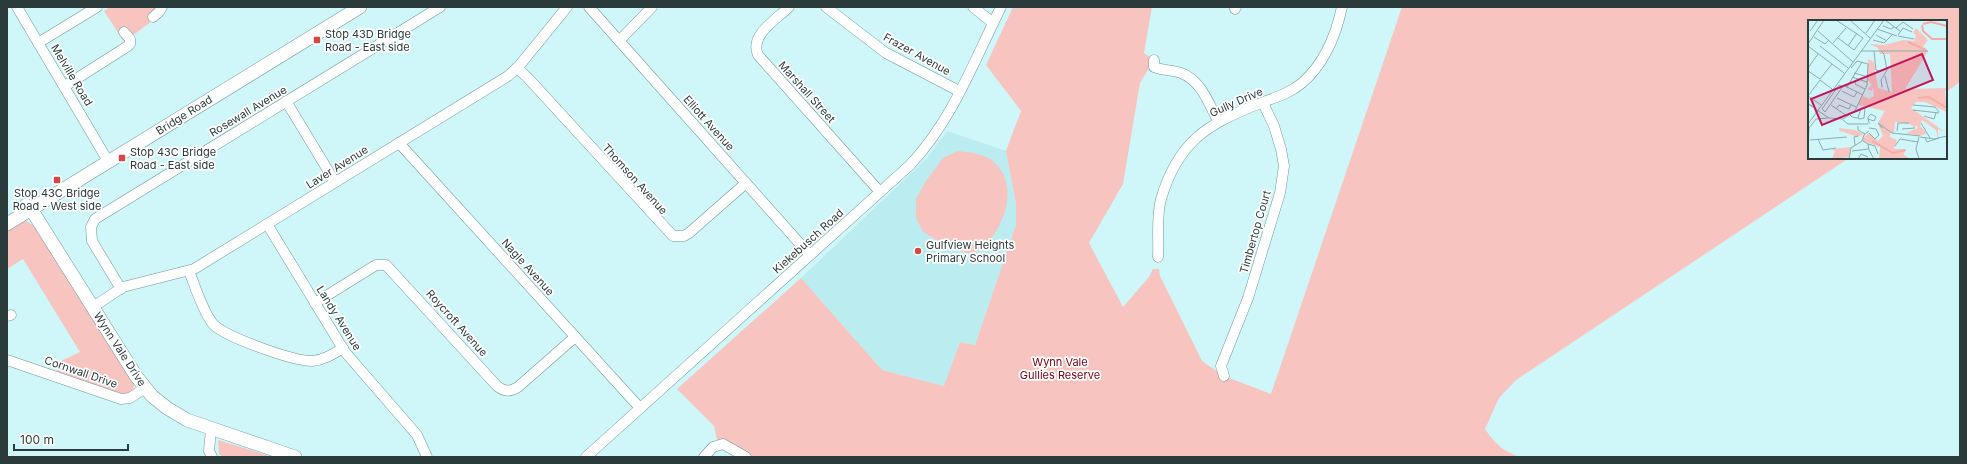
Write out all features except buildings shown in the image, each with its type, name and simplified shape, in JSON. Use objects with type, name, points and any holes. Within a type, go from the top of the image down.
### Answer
[{"type":"main road","name":"Bridge Road","points":[[7,224],[29,207],[348,7]]},
{"type":"main road","name":"Bridge Road","points":[[108,158],[360,7]]},
{"type":"main road","name":"Bridge Road","points":[[7,216],[29,207]]},
{"type":"main road","name":"Wynn Vale Drive","points":[[29,207],[145,388],[174,413],[211,429],[295,457]]},
{"type":"street","name":"Melville Road","points":[[17,7],[108,158]]},
{"type":"street","points":[[38,43],[97,7]]},
{"type":"street","points":[[153,17],[162,7]]},
{"type":"street","name":"Rosewall Avenue","points":[[121,289],[92,241],[91,227],[96,219],[440,7]]},
{"type":"street","name":"Elliott Avenue","points":[[589,7],[810,255]]},
{"type":"street","points":[[619,41],[652,7]]},
{"type":"street","name":"Marshall Street","points":[[789,7],[760,34],[755,46],[758,55],[880,192]]},
{"type":"street","name":"Frazer Avenue","points":[[826,7],[886,53],[959,91]]},
{"type":"street","points":[[973,7],[993,23]]},
{"type":"street","name":"Kiekebusch Road","points":[[586,457],[880,192],[924,150],[938,130],[959,91],[1001,7]]},
{"type":"street","name":"Gully Drive","points":[[1158,257],[1161,200],[1172,172],[1183,154],[1198,135],[1218,121],[1285,94],[1300,84],[1311,74],[1322,60],[1331,42],[1342,7]]},
{"type":"street","name":"Laver Avenue","points":[[93,307],[121,289],[189,271],[399,143],[517,68],[563,8]]},
{"type":"street","points":[[64,86],[128,46],[130,44],[130,39],[124,32]]},
{"type":"street","points":[[1154,60],[1154,68],[1166,69],[1183,74],[1194,81],[1204,92],[1218,121]]},
{"type":"street","name":"Thomson Avenue","points":[[517,68],[527,77],[673,236],[684,236],[689,233],[746,183]]},
{"type":"street","points":[[286,101],[335,182]]},
{"type":"street","name":"Timbertop Court","points":[[1219,370],[1248,298],[1280,192],[1284,166],[1281,149],[1274,126],[1263,103]]},
{"type":"street","name":"Nagle Avenue","points":[[399,143],[640,408]]},
{"type":"street","name":"Landy Avenue","points":[[267,224],[343,348],[417,435],[426,457]]},
{"type":"street","name":"Roycroft Avenue","points":[[315,303],[376,265],[386,265],[497,386],[508,391],[518,387],[575,337]]},
{"type":"street","points":[[189,271],[211,322],[220,331],[237,338],[306,360],[325,358],[343,348]]},
{"type":"street","name":"Cornwall Drive","points":[[7,360],[121,398],[130,398],[145,388]]},
{"type":"street","points":[[211,429],[209,451],[212,457]]},
{"type":"street","points":[[704,457],[713,447],[723,444],[746,457]]},
{"type":"shaded area","name":"Gulfview Heights Primary School","points":[[947,131],[1006,151],[1016,204],[1016,225],[975,345],[960,342],[944,386],[882,370],[801,278],[926,159]]},
{"type":"green space","points":[[110,7],[157,7],[152,21],[124,42],[104,11]]},
{"type":"green space","name":"Wynn Vale Gullies Reserve","points":[[1013,7],[1152,7],[1144,53],[1154,60],[1140,83],[1123,184],[1089,243],[1123,307],[1149,277],[1153,269],[1159,269],[1160,276],[1202,361],[1224,376],[1271,394],[1402,7],[1960,7],[1960,82],[1947,91],[1947,20],[1808,20],[1808,159],[1848,159],[1516,380],[1499,398],[1485,429],[1492,439],[1500,446],[1520,457],[746,457],[718,444],[714,426],[677,389],[801,278],[882,370],[944,386],[960,342],[975,345],[1016,225],[1016,204],[1006,151],[1021,111],[986,65]]},
{"type":"green space","points":[[958,151],[981,155],[993,161],[1005,177],[1007,186],[1008,196],[1004,215],[1000,224],[990,242],[983,249],[970,254],[943,244],[923,232],[916,218],[916,199],[926,181],[943,158]]},
{"type":"green space","points":[[20,221],[26,221],[33,225],[59,266],[83,299],[134,382],[133,389],[130,393],[125,395],[56,372],[59,362],[80,352],[23,259],[7,269],[7,229]]},
{"type":"green space","points":[[218,440],[273,457],[223,457],[219,454]]},
{"type":"place","name":"Stop 43D Bridge Road - East side","points":[[317,40]]},
{"type":"place","name":"Stop 43C Bridge Road - East side","points":[[122,158]]},
{"type":"place","name":"Stop 43C Bridge Road - West side","points":[[57,180]]},
{"type":"place","name":"Gulfview Heights Primary School","points":[[918,251]]}]
